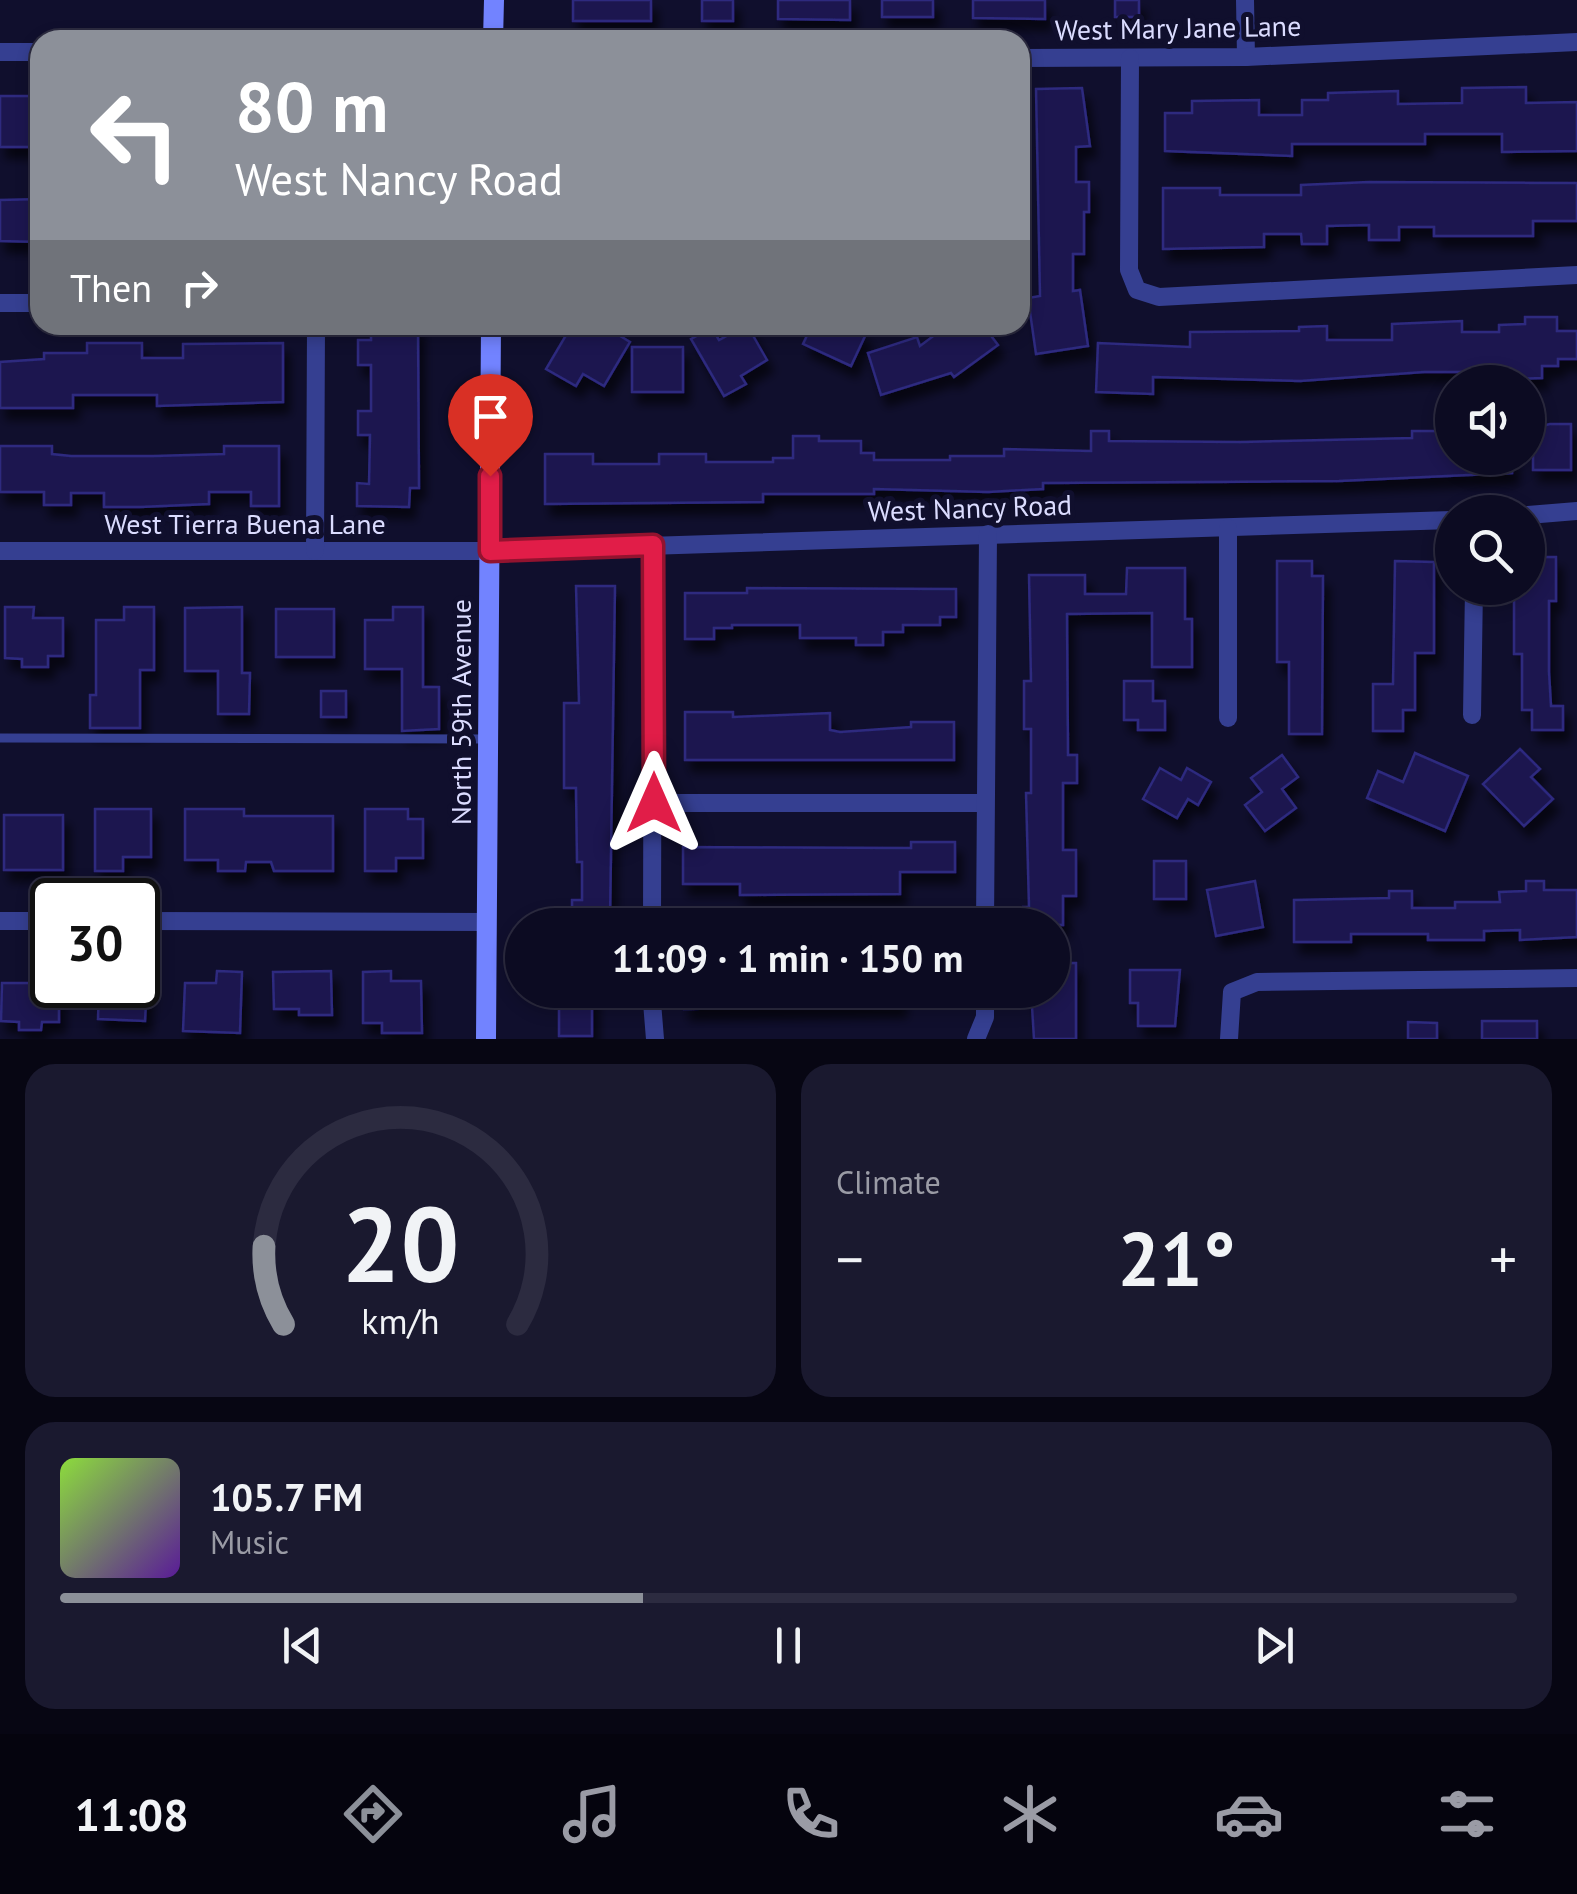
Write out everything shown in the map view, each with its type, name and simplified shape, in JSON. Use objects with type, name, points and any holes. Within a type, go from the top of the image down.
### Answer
[{"type":"main road","points":[[494,0],[494,30]]},
{"type":"main road","name":"North 59th Avenue","points":[[486,1039],[491,335]]},
{"type":"street","points":[[1245,0],[1246,57]]},
{"type":"street","name":"West Mary Jane Lane","points":[[1030,58],[1246,57],[1577,42]]},
{"type":"street","points":[[0,52],[30,52]]},
{"type":"street","points":[[1130,58],[1129,270],[1137,290],[1160,296],[1577,275]]},
{"type":"street","points":[[1,303],[30,303]]},
{"type":"street","points":[[314,551],[316,335]]},
{"type":"street","points":[[1545,514],[1577,511]]},
{"type":"street","name":"West Nancy Road","points":[[490,551],[1435,521]]},
{"type":"street","points":[[1228,528],[1228,718]]},
{"type":"street","points":[[985,908],[988,534]]},
{"type":"street","points":[[652,908],[653,545]]},
{"type":"street","name":"West Tierra Buena Lane","points":[[0,551],[490,551]]},
{"type":"street","points":[[1472,715],[1474,605]]},
{"type":"street","points":[[654,803],[985,804]]},
{"type":"street","points":[[0,921],[30,921]]},
{"type":"street","points":[[160,921],[487,922]]},
{"type":"street","points":[[1229,1039],[1232,992],[1257,982],[1577,978]]},
{"type":"street","points":[[652,1008],[655,1039]]},
{"type":"street","points":[[977,1039],[984,1008]]},
{"type":"lane","points":[[0,738],[488,739]]},
{"type":"building","points":[[573,0],[651,0],[651,21],[573,21]]},
{"type":"building","points":[[702,0],[733,0],[733,21],[702,21]]},
{"type":"building","points":[[778,0],[850,0],[850,20],[778,19]]},
{"type":"building","points":[[882,0],[933,0],[933,17],[882,17]]},
{"type":"building","points":[[973,0],[1045,0],[1045,19],[973,18]]},
{"type":"building","points":[[1115,0],[1139,0],[1139,17],[1115,17]]},
{"type":"building","points":[[1526,87],[1526,103],[1577,102],[1577,151],[1502,152],[1502,134],[1425,134],[1425,144],[1292,144],[1292,156],[1165,151],[1165,113],[1192,113],[1192,101],[1259,100],[1259,115],[1302,115],[1302,100],[1328,100],[1328,93],[1398,91],[1398,104],[1462,103],[1462,88]]},
{"type":"building","points":[[1082,88],[1090,146],[1076,147],[1076,182],[1089,182],[1089,212],[1084,212],[1084,254],[1073,254],[1073,291],[1080,290],[1088,346],[1036,354],[1030,298],[1040,296],[1036,89]]},
{"type":"building","points":[[0,96],[30,96],[30,147],[0,147]]},
{"type":"building","points":[[1577,183],[1577,221],[1533,221],[1533,236],[1434,236],[1434,227],[1399,227],[1399,240],[1369,240],[1369,225],[1327,226],[1327,244],[1302,244],[1301,234],[1264,234],[1264,247],[1163,249],[1163,188],[1220,188],[1220,195],[1301,195],[1301,185]]},
{"type":"building","points":[[30,199],[30,242],[0,241],[0,200]]},
{"type":"building","points":[[1525,317],[1557,317],[1557,331],[1577,331],[1577,359],[1558,359],[1558,366],[1435,365],[1435,372],[1300,381],[1153,377],[1153,394],[1096,392],[1098,343],[1190,347],[1190,332],[1299,331],[1299,327],[1327,326],[1327,340],[1392,340],[1392,324],[1462,321],[1462,332],[1499,332],[1499,325],[1525,324]]},
{"type":"building","points":[[371,335],[418,335],[419,488],[410,488],[409,507],[357,506],[357,483],[369,484],[370,435],[358,435],[358,411],[371,411],[371,365],[358,365],[358,340],[371,340]]},
{"type":"building","points":[[566,335],[618,335],[630,342],[604,386],[583,374],[576,386],[546,369]]},
{"type":"building","points":[[716,335],[719,340],[728,335],[753,335],[767,360],[741,376],[746,384],[724,396],[691,339]]},
{"type":"building","points":[[807,335],[866,335],[851,366],[803,344]]},
{"type":"building","points":[[935,335],[990,335],[998,345],[954,377],[951,373],[881,395],[868,353],[917,337],[920,346]]},
{"type":"building","points":[[87,343],[142,343],[142,358],[183,358],[183,344],[283,343],[283,402],[157,406],[157,395],[73,395],[73,408],[0,408],[0,362],[44,359],[44,353],[87,353]]},
{"type":"building","points":[[632,347],[683,347],[683,392],[632,392]]},
{"type":"building","points":[[1571,424],[1571,470],[1545,470],[1545,425]]},
{"type":"building","points":[[1091,431],[1109,431],[1109,441],[1241,442],[1412,438],[1412,431],[1435,431],[1435,475],[1469,475],[1339,481],[1043,483],[1043,489],[988,492],[874,489],[874,494],[763,494],[763,502],[545,504],[545,454],[593,454],[593,464],[659,464],[659,454],[706,454],[706,462],[773,462],[773,458],[793,458],[793,436],[819,436],[819,441],[861,441],[861,453],[874,453],[874,460],[1004,456],[1004,449],[1091,451]]},
{"type":"building","points":[[0,446],[52,446],[52,454],[71,456],[154,456],[224,454],[224,446],[279,446],[279,506],[251,506],[251,492],[209,492],[209,504],[140,507],[104,507],[104,493],[71,493],[71,505],[44,505],[44,492],[0,492]]},
{"type":"building","points":[[1545,557],[1556,557],[1556,601],[1549,601],[1549,672],[1551,706],[1563,706],[1563,730],[1532,730],[1532,710],[1522,710],[1522,654],[1514,654],[1514,605],[1545,605]]},
{"type":"building","points":[[1277,561],[1312,561],[1312,576],[1323,576],[1322,734],[1289,734],[1289,662],[1277,662]]},
{"type":"building","points":[[1395,561],[1434,562],[1434,653],[1415,653],[1415,710],[1403,710],[1403,731],[1373,731],[1373,684],[1393,684]]},
{"type":"building","points":[[1127,568],[1185,568],[1185,619],[1192,619],[1192,667],[1152,667],[1152,613],[1067,614],[1068,755],[1077,755],[1077,783],[1063,783],[1063,850],[1076,850],[1076,896],[1063,896],[1063,908],[1023,908],[1029,907],[1026,793],[1031,793],[1031,729],[1024,729],[1024,681],[1031,681],[1029,575],[1085,575],[1085,594],[1126,594]]},
{"type":"building","points":[[576,586],[615,586],[610,908],[572,908],[572,900],[582,900],[582,862],[577,862],[576,788],[564,788],[564,703],[579,703]]},
{"type":"building","points":[[747,588],[956,589],[956,617],[940,617],[940,625],[903,625],[903,632],[883,632],[883,645],[856,645],[856,638],[800,638],[800,625],[732,625],[714,628],[714,639],[685,639],[685,593],[747,593]]},
{"type":"building","points":[[5,607],[34,607],[33,618],[63,618],[63,656],[48,656],[48,667],[22,667],[22,659],[5,658]]},
{"type":"building","points":[[124,607],[154,607],[154,670],[140,670],[140,728],[90,728],[90,695],[96,695],[96,620],[124,620]]},
{"type":"building","points":[[242,607],[242,673],[250,673],[249,714],[218,714],[218,671],[185,671],[185,608]]},
{"type":"building","points":[[393,607],[423,607],[423,687],[439,687],[439,729],[402,731],[402,669],[365,669],[365,620],[393,620]]},
{"type":"building","points":[[276,609],[334,609],[334,657],[276,657]]},
{"type":"building","points":[[1124,681],[1153,681],[1153,701],[1165,701],[1165,730],[1138,730],[1138,720],[1124,720]]},
{"type":"building","points":[[321,691],[346,691],[346,717],[321,717]]},
{"type":"building","points":[[685,712],[733,712],[733,717],[830,713],[830,730],[840,732],[911,727],[911,722],[954,722],[954,760],[685,760]]},
{"type":"building","points":[[1520,749],[1540,769],[1531,777],[1553,799],[1524,826],[1483,784]]},
{"type":"building","points":[[1415,753],[1468,776],[1445,831],[1367,798],[1378,771],[1403,782]]},
{"type":"building","points":[[1282,755],[1298,777],[1282,789],[1296,808],[1265,831],[1245,805],[1262,792],[1251,778]]},
{"type":"building","points":[[1160,768],[1181,780],[1187,768],[1211,782],[1198,805],[1188,799],[1177,818],[1143,799]]},
{"type":"building","points":[[95,809],[151,809],[151,857],[123,857],[123,871],[95,871]]},
{"type":"building","points":[[185,809],[244,809],[244,816],[333,816],[333,871],[274,871],[271,862],[246,862],[245,871],[218,871],[218,860],[185,860]]},
{"type":"building","points":[[365,809],[408,809],[408,819],[423,819],[423,858],[396,858],[396,871],[365,871]]},
{"type":"building","points":[[4,815],[63,815],[63,870],[4,870]]},
{"type":"building","points":[[911,842],[955,842],[955,872],[900,872],[900,894],[740,895],[740,884],[683,884],[683,847],[911,848]]},
{"type":"building","points":[[1154,861],[1186,861],[1186,899],[1154,899]]},
{"type":"building","points":[[1255,881],[1263,927],[1216,936],[1207,890]]},
{"type":"building","points":[[1526,881],[1544,881],[1544,890],[1577,890],[1577,937],[1520,940],[1520,930],[1484,931],[1484,940],[1428,940],[1428,934],[1351,934],[1351,942],[1294,942],[1294,900],[1389,898],[1389,891],[1412,891],[1412,908],[1455,908],[1455,902],[1500,902],[1499,892],[1526,891]]},
{"type":"building","points":[[1070,963],[1076,963],[1076,1039],[1034,1039],[1032,1008],[1070,1008]]},
{"type":"building","points":[[1130,970],[1180,970],[1175,1026],[1138,1026],[1138,1003],[1130,1003]]},
{"type":"building","points":[[217,971],[242,972],[240,1033],[183,1031],[185,983],[216,983]]},
{"type":"building","points":[[331,971],[332,1015],[299,1015],[299,1009],[274,1009],[273,972]]},
{"type":"building","points":[[391,971],[391,981],[421,981],[422,1033],[382,1033],[382,1023],[363,1023],[363,972]]},
{"type":"building","points":[[2,983],[30,983],[30,1008],[59,1008],[59,1022],[42,1022],[41,1030],[19,1030],[19,1022],[1,1021]]},
{"type":"building","points":[[98,1008],[146,1008],[145,1021],[98,1019]]},
{"type":"building","points":[[559,1008],[592,1008],[592,1036],[559,1036]]},
{"type":"building","points":[[1482,1021],[1537,1021],[1537,1039],[1482,1039]]},
{"type":"building","points":[[1408,1022],[1437,1023],[1437,1039],[1408,1039]]},
{"type":"route","points":[[490,476],[490,551],[653,545],[654,803]]}]
